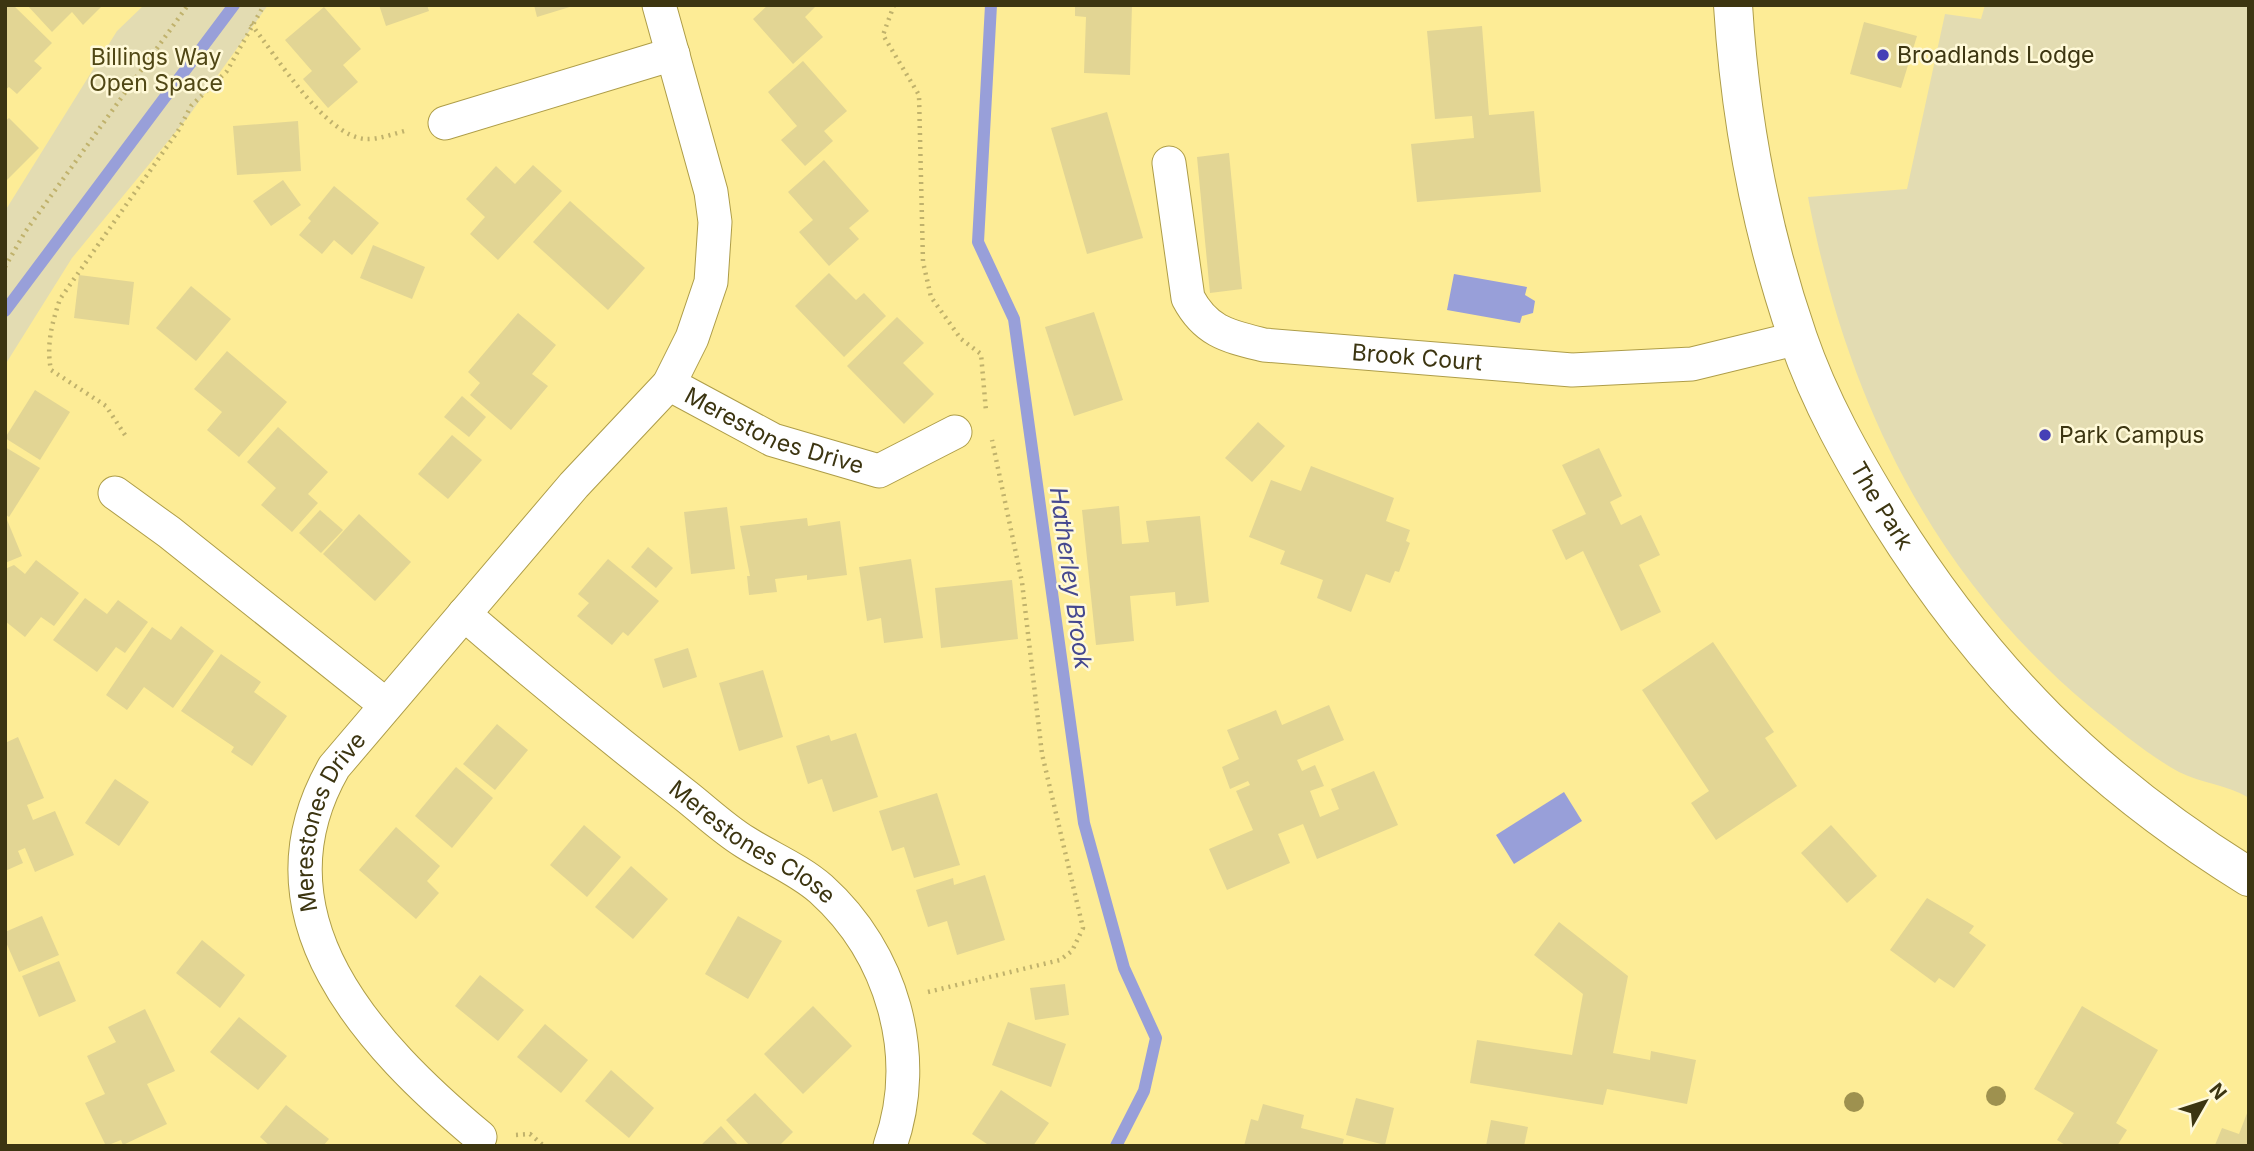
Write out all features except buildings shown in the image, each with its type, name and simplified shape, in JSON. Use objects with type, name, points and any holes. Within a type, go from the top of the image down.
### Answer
[{"type":"street","name":"Merestones Drive","points":[[480,1137],[416,1079],[361,1014],[323,953],[304,897],[302,867],[305,840],[320,790],[334,767],[574,485],[669,384],[703,310],[715,252],[712,192],[659,5]]},
{"type":"street","name":"The Park","points":[[1733,5],[1754,168],[1780,282],[1798,338],[1850,454],[1921,568],[1981,648],[2032,706],[2086,759],[2140,804],[2249,877]]},
{"type":"street","points":[[445,123],[673,54]]},
{"type":"street","name":"Brook Court","points":[[1169,163],[1188,298],[1198,317],[1217,330],[1241,339],[1264,345],[1572,370],[1692,364],[1798,338]]},
{"type":"street","name":"Merestones Drive","points":[[669,384],[774,440],[879,471],[955,432]]},
{"type":"street","name":"Merestones Drive","points":[[115,493],[169,532],[386,705]]},
{"type":"street","name":"Merestones Close","points":[[464,614],[586,719],[706,813],[744,841],[793,868],[820,888],[865,939],[893,1001],[900,1034],[903,1067],[901,1100],[890,1146]]},
{"type":"path","points":[[5,267],[26,232],[188,5]]},
{"type":"path","points":[[125,435],[106,406],[51,370],[49,339],[53,318],[60,299],[178,131],[191,106],[227,71],[264,5]]},
{"type":"path","points":[[894,5],[883,35],[919,95],[923,262],[931,297],[940,314],[961,339],[981,354],[987,413]]},
{"type":"path","points":[[251,24],[325,118],[345,131],[365,139],[445,123]]},
{"type":"path","points":[[893,1001],[1060,960],[1072,951],[1083,928],[1042,754],[1022,582],[989,426]]},
{"type":"green space","name":"Billings Way Open Space","points":[[144,5],[268,5],[188,117],[72,258],[5,365],[5,211],[117,31]]},
{"type":"green space","name":"Park Campus","points":[[1985,5],[2249,5],[2249,798],[2179,772],[2133,741],[2089,706],[2033,654],[1984,599],[1941,540],[1904,477],[1872,411],[1846,342],[1825,271],[1808,197],[1907,189],[1945,14],[1981,19]]},
{"type":"water","points":[[1454,274],[1527,287],[1525,295],[1535,301],[1533,313],[1522,316],[1520,323],[1447,310]]},
{"type":"water","points":[[1564,792],[1582,821],[1514,864],[1496,835]]},
{"type":"waterway","name":"Hatherley Brook","points":[[5,311],[234,5]]},
{"type":"waterway","name":"Hatherley Brook","points":[[991,5],[978,242],[1014,319],[1084,823],[1124,968],[1156,1038],[1144,1091],[1116,1146]]},
{"type":"place","name":"Broadlands Lodge","points":[[1883,55]]},
{"type":"place","name":"Park Campus","points":[[2045,435]]}]
